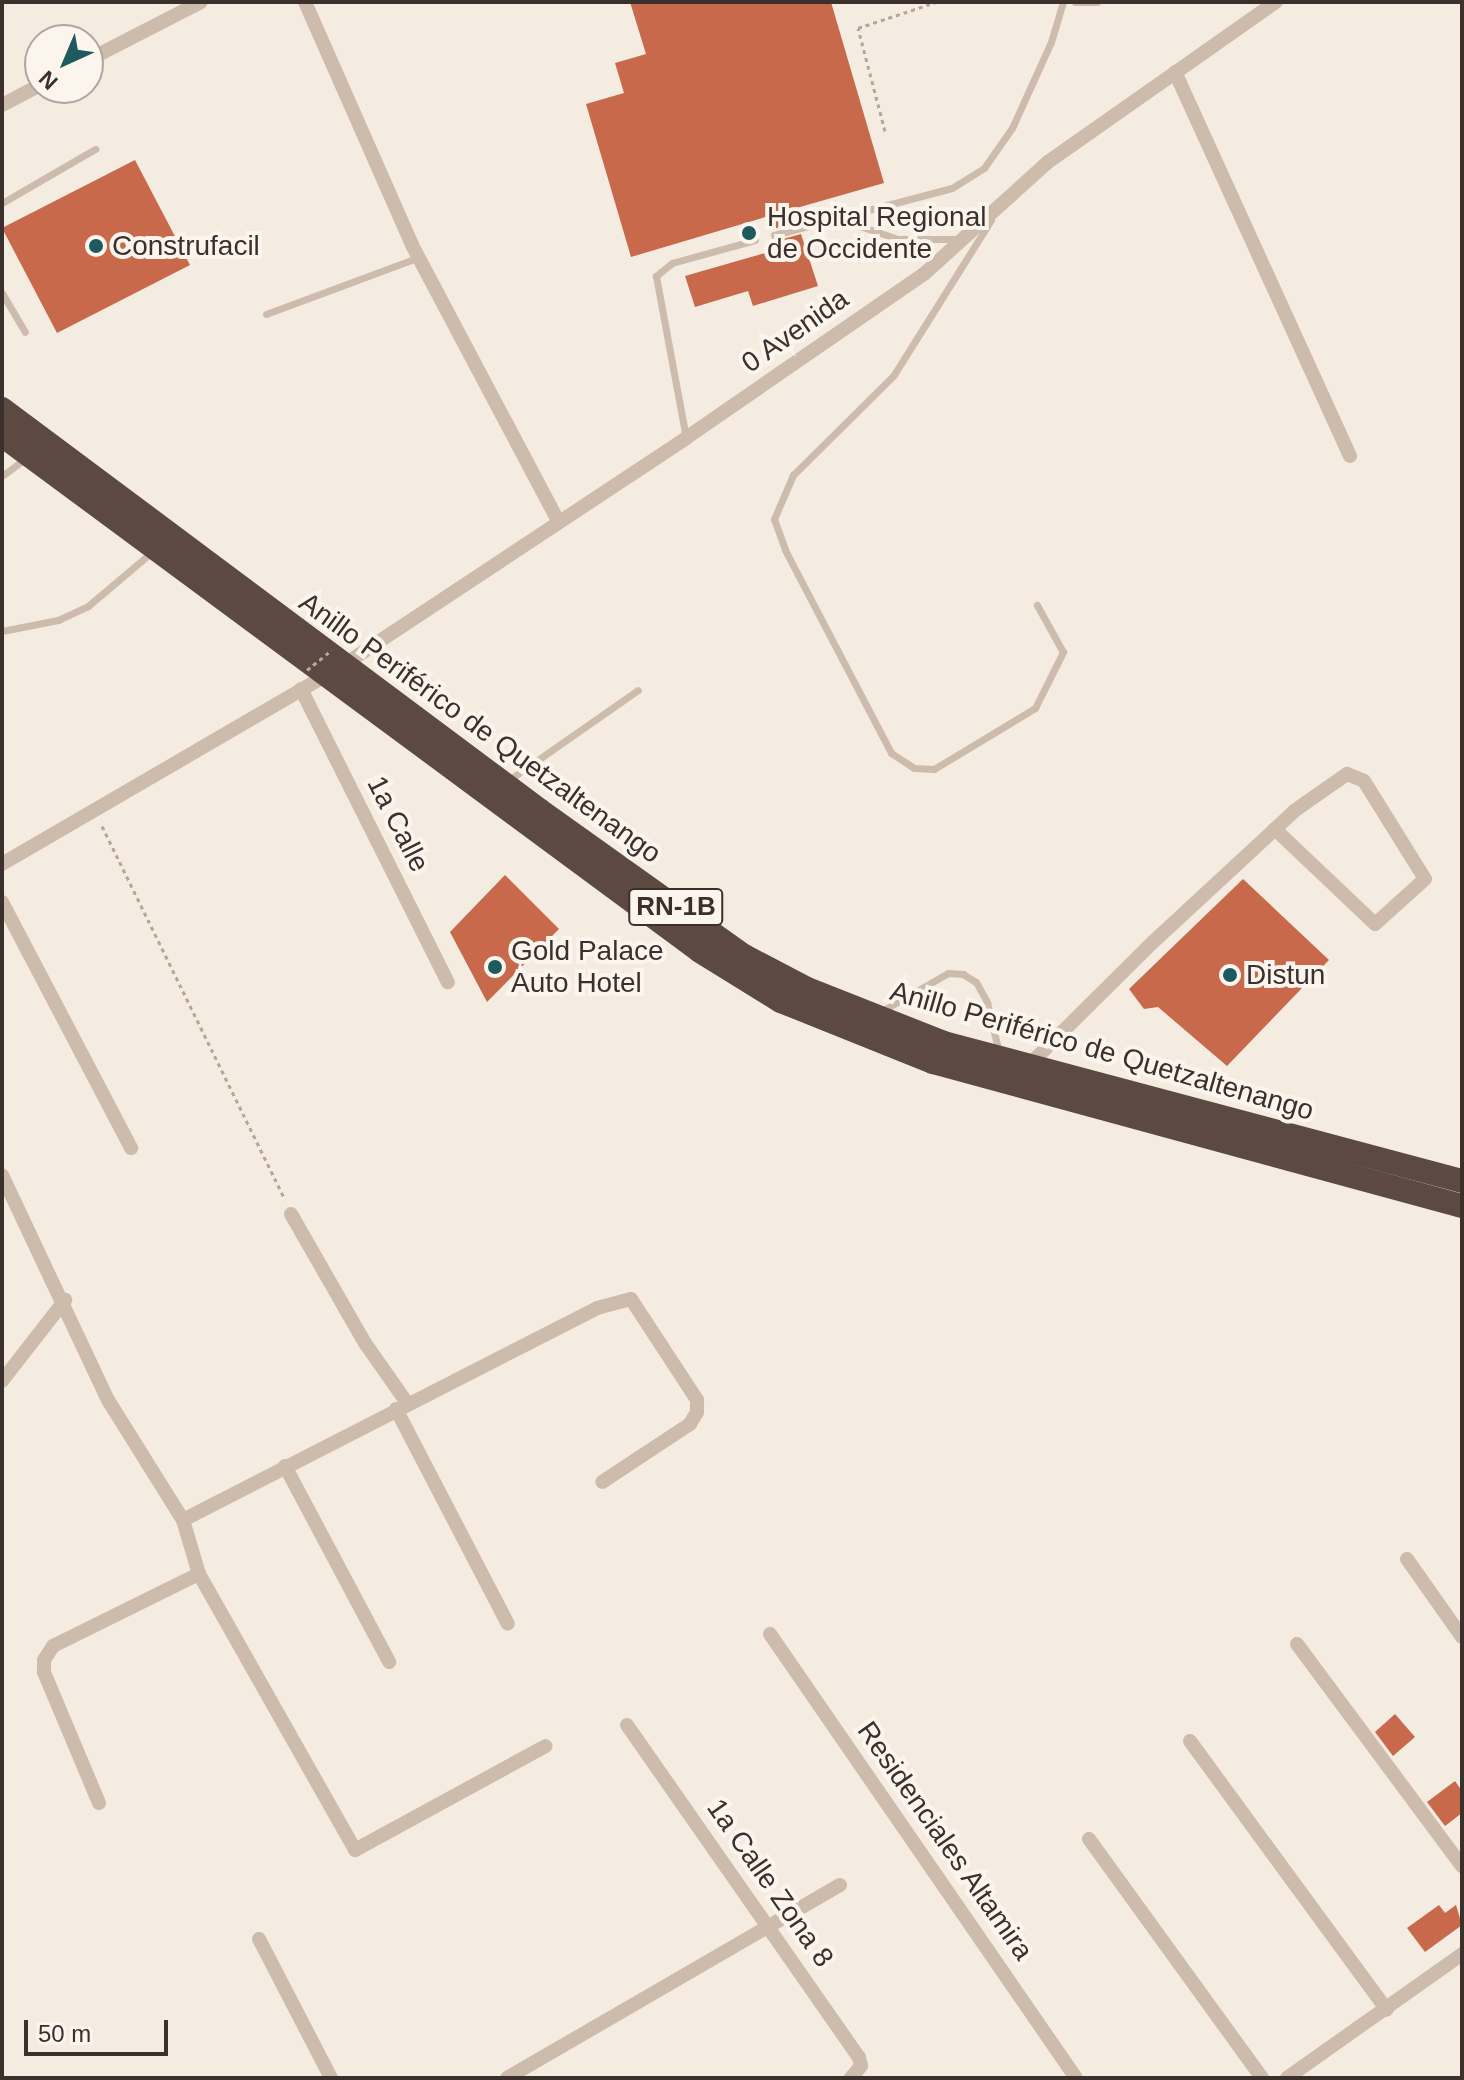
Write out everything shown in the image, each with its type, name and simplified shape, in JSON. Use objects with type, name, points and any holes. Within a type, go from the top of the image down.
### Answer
[{"type":"highway","name":"Anillo Periférico de Quetzaltenango","points":[[2,409],[326,666],[700,951],[781,1001],[933,1062],[1462,1206]]},
{"type":"highway","name":"Anillo Periférico de Quetzaltenango","points":[[2,435],[154,549],[504,784],[744,956],[871,1018],[1001,1059],[1462,1181]]},
{"type":"street","points":[[104,52],[201,2]]},
{"type":"street","points":[[305,2],[419,257],[558,521]]},
{"type":"street","name":"0 Avenida","points":[[2,864],[301,689],[326,666],[686,438],[924,274],[1048,162],[1276,2]]},
{"type":"street","points":[[1175,72],[1350,456]]},
{"type":"street","points":[[2,105],[24,93]]},
{"type":"street","name":"1a Calle","points":[[301,689],[448,982]]},
{"type":"street","points":[[1028,1066],[1275,829],[1347,774],[1364,781],[1425,879],[1375,924],[1275,829]]},
{"type":"street","points":[[2,902],[131,1148]]},
{"type":"street","points":[[2,1175],[65,1300],[108,1400],[183,1520],[199,1574],[355,1850],[546,1746]]},
{"type":"street","points":[[291,1214],[402,1406],[508,1624]]},
{"type":"street","points":[[183,1520],[597,1308],[631,1299],[697,1400],[697,1412],[690,1424],[602,1482]]},
{"type":"street","points":[[2,1381],[65,1300]]},
{"type":"street","points":[[285,1466],[389,1662]]},
{"type":"street","points":[[1407,1559],[1462,1637]]},
{"type":"street","points":[[99,1803],[44,1672],[44,1660],[53,1646],[199,1574]]},
{"type":"street","name":"Residenciales Altamira","points":[[770,1634],[1076,2078]]},
{"type":"street","points":[[1297,1644],[1462,1866]]},
{"type":"street","name":"1a Calle Zona 8","points":[[627,1725],[859,2057],[854,2076]]},
{"type":"street","points":[[1190,1741],[1387,2010]]},
{"type":"street","points":[[1089,1839],[1262,2078]]},
{"type":"street","points":[[507,2078],[840,1885]]},
{"type":"street","points":[[259,1939],[331,2078]]},
{"type":"street","points":[[1287,2078],[1462,1954]]},
{"type":"lane","points":[[774,235],[952,188],[984,168],[1012,128],[1051,42],[1063,2]]},
{"type":"lane","points":[[1075,2],[1097,2]]},
{"type":"lane","points":[[2,203],[95,149]]},
{"type":"lane","points":[[996,211],[893,376],[793,475],[774,519],[785,550],[891,753],[914,768],[934,769],[1035,708],[1063,652],[1037,605]]},
{"type":"lane","points":[[849,215],[860,226],[897,239],[963,239]]},
{"type":"lane","points":[[686,438],[656,276],[672,263],[755,240]]},
{"type":"lane","points":[[266,314],[419,257]]},
{"type":"lane","points":[[2,293],[25,332]]},
{"type":"lane","points":[[2,476],[29,455]]},
{"type":"lane","points":[[2,631],[46,624],[88,606],[154,549]]},
{"type":"lane","points":[[504,784],[638,690]]},
{"type":"lane","points":[[871,1018],[948,973],[963,974],[976,982],[987,1002],[1001,1059]]},
{"type":"path","points":[[885,131],[858,28],[936,2]]},
{"type":"path","points":[[93,810],[150,916],[291,1214]]},
{"type":"building","points":[[630,2],[831,2],[884,183],[793,209],[797,222],[773,229],[769,216],[631,257],[586,104],[624,93],[615,63],[646,54]]},
{"type":"building","name":"Construfacil","points":[[135,160],[190,265],[57,333],[2,228]]},
{"type":"building","points":[[801,234],[818,286],[753,306],[748,291],[695,307],[685,276],[779,249],[776,241]]},
{"type":"building","name":"Gold Palace Auto Hotel","points":[[505,875],[559,929],[487,1002],[450,932]]},
{"type":"building","name":"Distun","points":[[1243,879],[1329,960],[1227,1066],[1158,1007],[1144,1009],[1129,989]]},
{"type":"building","points":[[1395,1714],[1415,1737],[1393,1756],[1375,1732]]},
{"type":"building","points":[[1455,1781],[1462,1791],[1462,1813],[1445,1826],[1427,1802]]},
{"type":"building","points":[[1439,1905],[1445,1913],[1456,1905],[1462,1925],[1425,1952],[1407,1928]]},
{"type":"place","name":"Hospital Regional de Occidente","points":[[749,233]]},
{"type":"place","name":"Construfacil","points":[[96,246]]},
{"type":"place","name":"Gold Palace Auto Hotel","points":[[495,967]]},
{"type":"place","name":"Distun","points":[[1230,975]]}]
